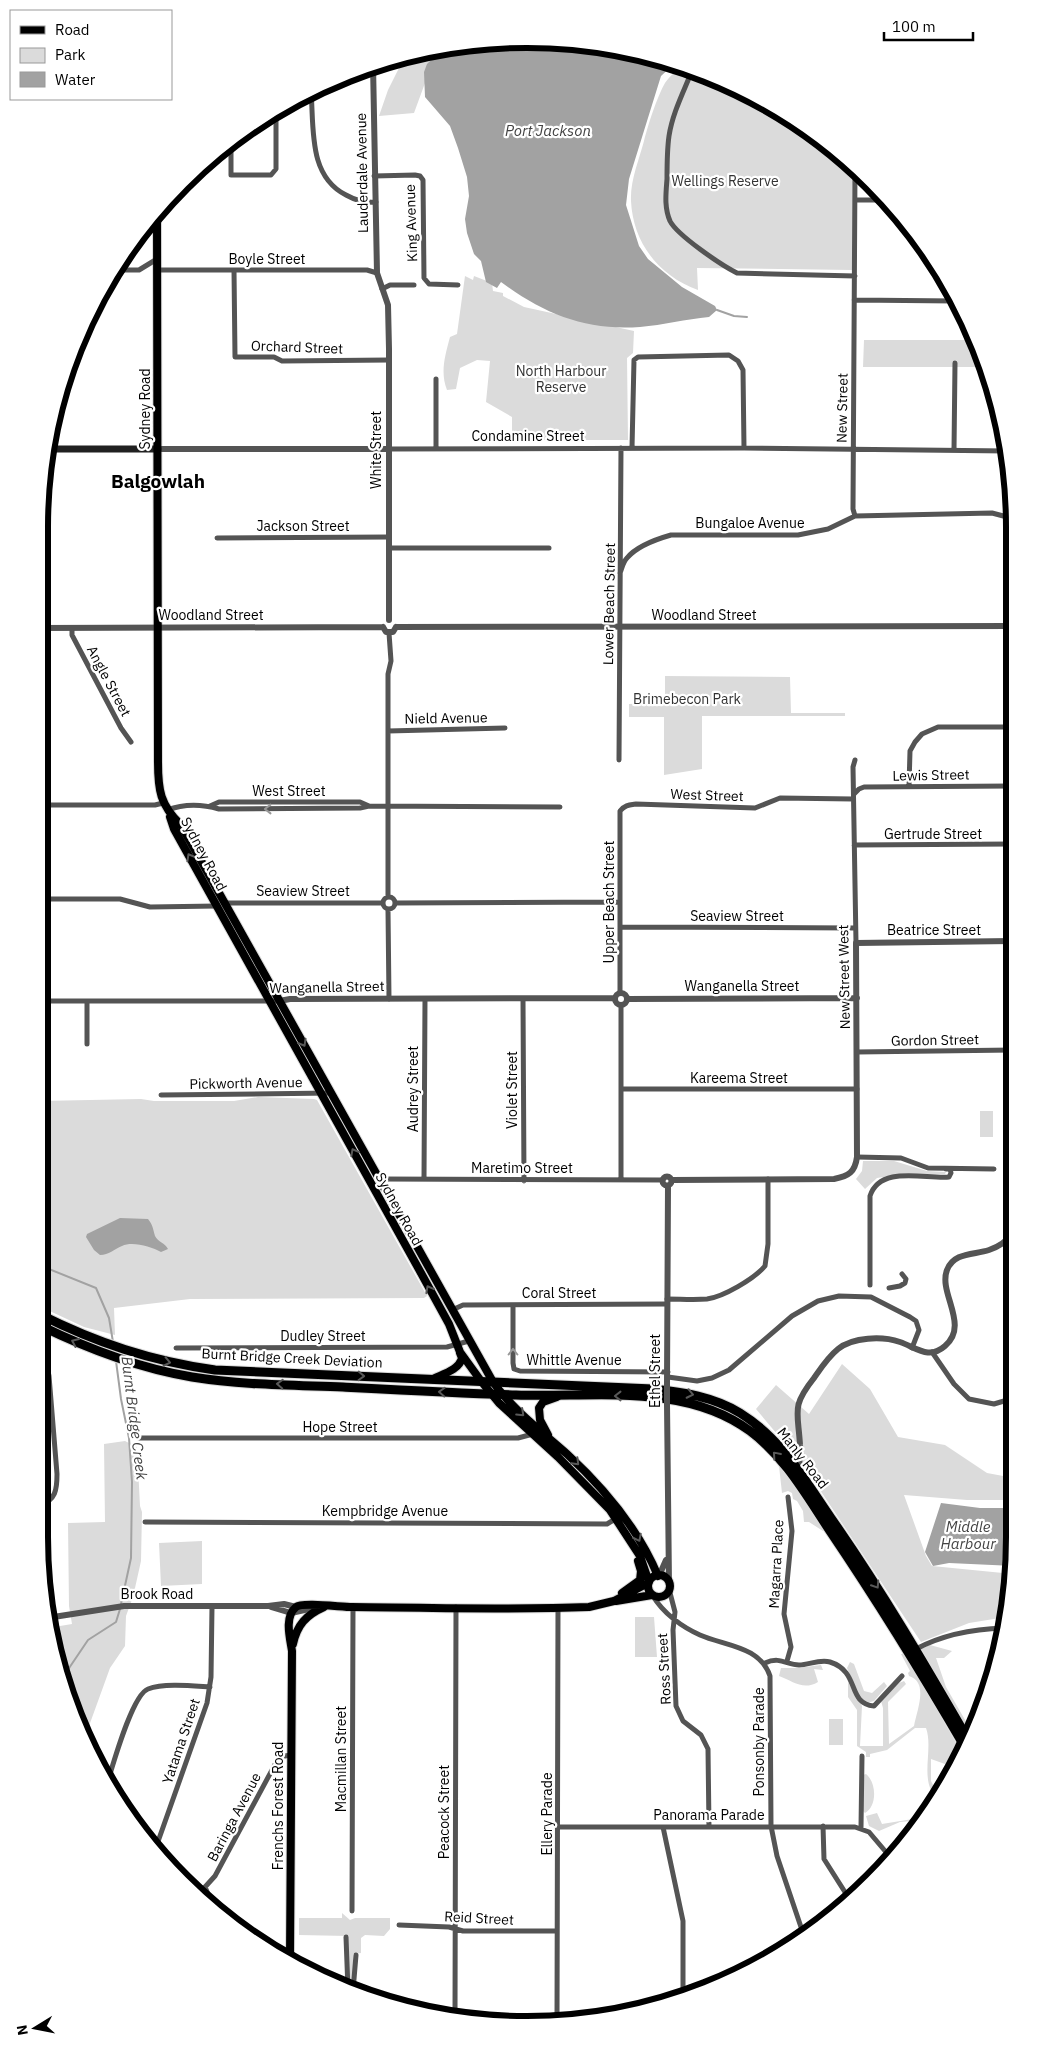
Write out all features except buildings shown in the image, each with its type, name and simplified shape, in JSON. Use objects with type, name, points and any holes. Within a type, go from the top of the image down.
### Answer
[{"type":"highway","name":"Burnt Bridge Creek Deviation","points":[[48,1318],[114,1347],[156,1360],[215,1370],[493,1382]]},
{"type":"highway","name":"Burnt Bridge Creek Deviation","points":[[48,1329],[116,1358],[191,1376],[241,1382],[490,1394]]},
{"type":"highway","name":"Manly Road","points":[[493,1382],[653,1388],[700,1396],[722,1404],[740,1414],[770,1436],[801,1473],[881,1592],[961,1739]]},
{"type":"highway","name":"Manly Road","points":[[490,1394],[643,1396],[681,1401],[719,1412],[749,1430],[767,1444],[792,1474],[913,1651],[964,1733]]},
{"type":"main road","name":"Sydney Road","points":[[157,222],[158,780],[167,809],[181,826],[269,1001],[322,1093],[449,1324],[458,1348],[490,1394],[536,1432],[552,1440],[599,1486],[624,1514],[658,1576]]},
{"type":"main road","name":"Condamine Street","points":[[54,449],[158,449]]},
{"type":"main road","name":"Sydney Road","points":[[220,904],[331,1092],[493,1382],[502,1395],[616,1519],[646,1570],[649,1582]]},
{"type":"main road","points":[[372,1185],[381,1180]]},
{"type":"main road","points":[[433,1379],[458,1365],[462,1358],[458,1348]]},
{"type":"main road","points":[[552,1440],[540,1420],[538,1411],[543,1402],[558,1396]]},
{"type":"main road","points":[[616,1600],[640,1580],[641,1571],[637,1554]]},
{"type":"main road","points":[[295,1610],[305,1604],[354,1607],[593,1607],[616,1600],[658,1576],[665,1578],[669,1587],[663,1596],[622,1602],[616,1600]]},
{"type":"main road","points":[[649,1582],[649,1591],[653,1596]]},
{"type":"main road","points":[[299,1624],[316,1610],[326,1606]]},
{"type":"main road","name":"Frenchs Forest Road","points":[[292,1651],[299,1624],[295,1610]]},
{"type":"main road","name":"Frenchs Forest Road","points":[[290,1953],[292,1651],[289,1628],[295,1610]]},
{"type":"street","name":"Lauderdale Avenue","points":[[373,73],[374,176],[377,273],[379,280]]},
{"type":"street","points":[[689,78],[678,105],[669,143],[667,209],[671,222],[678,230],[727,268],[737,273],[855,276]]},
{"type":"street","points":[[312,98],[315,150],[318,166],[330,183],[342,193],[363,201],[376,202]]},
{"type":"street","points":[[231,150],[231,175],[271,175],[276,169],[276,119]]},
{"type":"street","name":"King Avenue","points":[[374,176],[420,176],[423,180],[424,278],[430,284],[458,285]]},
{"type":"street","name":"New Street","points":[[855,177],[853,449],[853,509],[855,516]]},
{"type":"street","points":[[855,200],[877,200]]},
{"type":"street","points":[[122,270],[140,270],[157,259]]},
{"type":"street","name":"Boyle Street","points":[[157,270],[367,270],[377,273]]},
{"type":"street","name":"Orchard Street","points":[[234,270],[235,357],[274,357],[282,361],[389,360]]},
{"type":"street","name":"White Street","points":[[379,280],[388,305],[390,620]]},
{"type":"street","points":[[382,289],[390,285],[414,286]]},
{"type":"street","points":[[854,300],[949,301]]},
{"type":"street","points":[[632,448],[634,360],[638,357],[729,355],[738,361],[743,370],[744,448]]},
{"type":"street","points":[[954,450],[955,363]]},
{"type":"street","points":[[436,379],[436,448]]},
{"type":"street","name":"Lower Beach Street","points":[[619,760],[621,448]]},
{"type":"street","name":"Condamine Street","points":[[158,449],[744,448],[1000,451]]},
{"type":"street","name":"Bungaloe Avenue","points":[[620,573],[624,562],[630,555],[663,537],[671,535],[805,534],[828,529],[855,516],[992,513],[1006,517]]},
{"type":"street","name":"Jackson Street","points":[[217,538],[389,537]]},
{"type":"street","points":[[390,548],[549,548]]},
{"type":"street","points":[[389,633],[393,632],[396,627],[390,620],[385,622],[383,627],[389,633],[391,661],[388,674],[388,897],[383,903],[388,910],[389,999]]},
{"type":"street","name":"Woodland Street","points":[[396,627],[1006,626]]},
{"type":"street","name":"Woodland Street","points":[[48,628],[383,627]]},
{"type":"street","name":"Angle Street","points":[[72,628],[72,636],[121,728],[131,742]]},
{"type":"street","points":[[909,786],[910,751],[922,734],[938,727],[1006,726]]},
{"type":"street","name":"Nield Avenue","points":[[388,731],[504,728]]},
{"type":"street","name":"New Street West","points":[[855,760],[853,767],[853,797],[857,998],[857,1157]]},
{"type":"street","name":"Lewis Street","points":[[853,797],[859,789],[864,787],[1006,786]]},
{"type":"street","name":"West Street","points":[[620,811],[627,805],[636,804],[755,808],[780,798],[853,797]]},
{"type":"street","name":"West Street","points":[[48,806],[147,805],[167,809],[183,806],[209,806],[219,809],[360,808],[369,806],[560,807]]},
{"type":"street","name":"Upper Beach Street","points":[[618,996],[620,811]]},
{"type":"street","name":"Gertrude Street","points":[[854,845],[1006,844]]},
{"type":"street","points":[[388,897],[394,899],[395,903]]},
{"type":"street","name":"Seaview Street","points":[[48,900],[120,899],[150,907],[220,904],[383,903]]},
{"type":"street","points":[[395,903],[619,902]]},
{"type":"street","points":[[388,910],[393,908],[395,903]]},
{"type":"street","name":"Seaview Street","points":[[620,927],[855,928]]},
{"type":"street","name":"Beatrice Street","points":[[856,943],[1006,942]]},
{"type":"street","points":[[621,1005],[625,1003],[626,995],[618,996],[618,1003],[621,1005],[621,1180]]},
{"type":"street","name":"Wanganella Street","points":[[48,1001],[523,999],[618,996]]},
{"type":"street","name":"Wanganella Street","points":[[627,999],[857,998]]},
{"type":"street","name":"Audrey Street","points":[[424,999],[424,1179]]},
{"type":"street","name":"Violet Street","points":[[523,999],[524,1181]]},
{"type":"street","points":[[87,1001],[87,1044]]},
{"type":"street","name":"Gordon Street","points":[[857,1052],[1006,1050]]},
{"type":"street","name":"Kareema Street","points":[[621,1089],[857,1089]]},
{"type":"street","name":"Pickworth Avenue","points":[[161,1095],[331,1092]]},
{"type":"street","points":[[857,1157],[901,1158],[928,1168],[994,1169]]},
{"type":"street","name":"Maretimo Street","points":[[381,1180],[621,1180],[667,1182],[834,1179],[847,1177],[853,1171],[857,1157]]},
{"type":"street","points":[[870,1285],[870,1196],[872,1189],[881,1180],[895,1176],[949,1177],[952,1173],[946,1169]]},
{"type":"street","name":"Coral Street","points":[[452,1310],[463,1305],[667,1302],[708,1299],[719,1296],[755,1275],[765,1266],[768,1244],[768,1179]]},
{"type":"street","name":"Ethel Street","points":[[667,1182],[669,1587]]},
{"type":"street","points":[[801,1473],[796,1416],[799,1401],[804,1390],[837,1350],[854,1342],[878,1340],[899,1342],[925,1353],[945,1346],[954,1327],[953,1311],[945,1280],[945,1274],[950,1264],[960,1256],[995,1248],[1006,1241]]},
{"type":"street","points":[[889,1288],[905,1283],[906,1279],[902,1274]]},
{"type":"street","points":[[668,1378],[697,1381],[712,1378],[735,1365],[792,1316],[808,1305],[839,1296],[872,1297],[916,1321],[919,1330],[912,1348]]},
{"type":"street","name":"Whittle Avenue","points":[[513,1305],[514,1369],[520,1371],[668,1378]]},
{"type":"street","name":"Dudley Street","points":[[176,1348],[458,1348],[469,1341]]},
{"type":"street","points":[[932,1352],[954,1384],[969,1399],[994,1404],[1006,1400]]},
{"type":"street","points":[[48,1371],[57,1452],[57,1485],[52,1499],[48,1501]]},
{"type":"street","name":"Hope Street","points":[[139,1438],[518,1438],[536,1432]]},
{"type":"street","points":[[785,1452],[794,1454],[800,1448]]},
{"type":"street","name":"Magarra Place","points":[[787,1661],[791,1647],[784,1614],[792,1531],[788,1497]]},
{"type":"street","name":"Kempbridge Avenue","points":[[145,1522],[606,1524],[624,1514]]},
{"type":"street","points":[[652,1562],[660,1564],[668,1558]]},
{"type":"street","name":"Ethel Street","points":[[658,1576],[668,1558]]},
{"type":"street","points":[[669,1587],[675,1618]]},
{"type":"street","points":[[653,1596],[668,1615],[700,1635],[751,1653],[765,1664],[770,1661],[787,1661],[796,1666],[821,1661],[835,1665],[846,1671],[860,1702],[867,1705],[874,1706],[902,1676]]},
{"type":"street","name":"Brook Road","points":[[55,1617],[124,1606],[268,1606],[295,1610]]},
{"type":"street","name":"Yatama Street","points":[[158,1842],[205,1711],[210,1686],[212,1607]]},
{"type":"street","name":"Macmillan Street","points":[[352,1911],[354,1607]]},
{"type":"street","name":"Peacock Street","points":[[455,2010],[456,1607]]},
{"type":"street","name":"Ellery Parade","points":[[557,2014],[558,1607]]},
{"type":"street","points":[[295,1610],[316,1610]]},
{"type":"street","name":"Ross Street","points":[[675,1618],[673,1630],[676,1706],[683,1721],[701,1735],[708,1749],[709,1827]]},
{"type":"street","points":[[913,1651],[928,1642],[956,1633],[997,1628]]},
{"type":"street","name":"Ponsonby Parade","points":[[765,1664],[770,1676],[771,1826],[777,1856],[802,1929]]},
{"type":"street","points":[[110,1773],[135,1705],[142,1692],[156,1687],[210,1686]]},
{"type":"street","name":"Baringa Avenue","points":[[202,1888],[215,1876],[277,1760],[281,1755],[291,1755]]},
{"type":"street","points":[[862,1756],[861,1828],[869,1832],[887,1853]]},
{"type":"street","points":[[823,1826],[824,1859],[846,1894]]},
{"type":"street","name":"Panorama Parade","points":[[558,1827],[823,1826],[861,1828]]},
{"type":"street","points":[[663,1827],[683,1922],[683,1989]]},
{"type":"street","points":[[205,1887],[208,1894]]},
{"type":"street","name":"Reid Street","points":[[399,1925],[449,1927],[462,1931],[558,1931]]},
{"type":"street","points":[[346,1937],[348,1980]]},
{"type":"street","points":[[353,1982],[356,1954]]},
{"type":"green space","points":[[442,56],[425,83],[414,113],[379,116],[388,90],[401,65]]},
{"type":"green space","name":"Wellings Reserve","points":[[674,72],[710,84],[767,112],[819,147],[853,176],[852,270],[697,268],[698,290],[684,284],[660,267],[643,244],[637,231],[633,216],[631,193],[635,171],[656,103],[665,83]]},
{"type":"green space","name":"North Harbour Reserve","points":[[465,276],[473,280],[474,276],[492,283],[493,291],[503,293],[503,296],[524,307],[634,331],[633,353],[627,358],[628,440],[512,440],[512,417],[486,402],[490,361],[477,360],[460,368],[456,389],[447,390],[444,377],[445,357],[450,337],[457,334]]},
{"type":"green space","points":[[864,340],[968,340],[979,367],[863,367]]},
{"type":"green space","name":"Brimebecon Park","points":[[665,676],[790,677],[791,713],[845,713],[845,716],[702,716],[702,769],[664,775],[664,717],[629,717],[629,704],[665,703]]},
{"type":"green space","points":[[258,1097],[317,1100],[427,1296],[424,1298],[190,1299],[114,1308],[115,1335],[84,1327],[48,1310],[48,1101],[141,1099],[154,1101],[234,1101]]},
{"type":"green space","points":[[980,1111],[993,1111],[993,1137],[980,1137]]},
{"type":"green space","points":[[863,1161],[894,1161],[927,1171],[946,1172],[945,1174],[903,1174],[877,1178],[865,1189],[856,1179],[862,1171]]},
{"type":"green space","points":[[842,1364],[870,1389],[898,1437],[945,1445],[987,1473],[1006,1477],[1006,1500],[967,1500],[904,1495],[926,1556],[932,1566],[1004,1573],[999,1618],[969,1623],[921,1642],[804,1466],[756,1409],[776,1385],[809,1414]]},
{"type":"green space","points":[[125,1441],[137,1447],[140,1506],[142,1512],[141,1561],[133,1597],[126,1616],[125,1646],[110,1668],[88,1728],[73,1690],[56,1627],[72,1624],[69,1606],[68,1523],[105,1522],[104,1444]]},
{"type":"green space","points":[[779,1466],[786,1472],[825,1530],[823,1531],[809,1522],[804,1522],[803,1511],[797,1501],[793,1499],[792,1493],[788,1491],[782,1493]]},
{"type":"green space","points":[[202,1541],[202,1584],[161,1586],[159,1543]]},
{"type":"green space","points":[[635,1617],[654,1617],[657,1657],[635,1657]]},
{"type":"green space","points":[[930,1645],[952,1651],[944,1658],[936,1658],[946,1687],[968,1724],[966,1728],[921,1649]]},
{"type":"green space","points":[[901,1654],[905,1654],[958,1746],[948,1765],[931,1759],[931,1781],[935,1788],[932,1792],[928,1775],[928,1737],[926,1728],[915,1728],[887,1750],[870,1754],[870,1757],[866,1757],[866,1752],[857,1746],[857,1710],[848,1697],[848,1682],[862,1706],[860,1746],[883,1746],[883,1708],[881,1701],[899,1683],[904,1681],[906,1684],[888,1702],[889,1744],[914,1726],[920,1690],[919,1684],[909,1676],[908,1673],[910,1671]]},
{"type":"green space","points":[[850,1662],[854,1664],[864,1691],[872,1693],[884,1682],[887,1686],[874,1701],[867,1703],[860,1697],[847,1668]]},
{"type":"green space","points":[[821,1665],[823,1670],[814,1669],[818,1682],[813,1685],[798,1684],[779,1676],[781,1668]]},
{"type":"green space","points":[[829,1719],[843,1719],[843,1745],[829,1745]]},
{"type":"green space","points":[[866,1774],[872,1783],[874,1795],[872,1806],[865,1813],[863,1811],[863,1775]]},
{"type":"green space","points":[[877,1813],[882,1824],[914,1819],[912,1821],[900,1822],[879,1831],[869,1826],[866,1816]]},
{"type":"green space","points":[[342,1913],[350,1920],[355,1918],[390,1918],[390,1929],[384,1936],[365,1935],[361,1938],[361,1953],[353,1954],[352,1982],[349,1981],[348,1976],[348,1936],[299,1935],[299,1918],[342,1918]]},
{"type":"water","name":"Port Jackson","points":[[527,48],[590,52],[621,57],[668,69],[661,76],[629,179],[626,205],[639,246],[648,259],[682,287],[715,306],[717,310],[709,317],[640,327],[620,328],[602,326],[566,318],[533,303],[501,282],[497,288],[486,282],[481,261],[474,254],[467,233],[465,219],[469,196],[467,177],[458,148],[450,126],[425,97],[424,72],[427,64],[434,57],[464,52]]},
{"type":"water","points":[[120,1218],[148,1219],[156,1238],[168,1249],[161,1252],[137,1244],[131,1244],[100,1255],[94,1250],[86,1237],[87,1234]]},
{"type":"water","name":"Middle Harbour","points":[[941,1503],[980,1508],[1006,1508],[1005,1566],[949,1563],[933,1566],[925,1552]]},
{"type":"waterway","points":[[717,310],[734,316],[747,317]]},
{"type":"waterway","name":"Burnt Bridge Creek","points":[[48,1269],[96,1288],[109,1318],[113,1342]]},
{"type":"waterway","name":"Burnt Bridge Creek","points":[[116,1361],[129,1438],[132,1482],[131,1558],[121,1604]]},
{"type":"waterway","name":"Burnt Bridge Creek","points":[[67,1671],[88,1640],[116,1622],[120,1609]]},
{"type":"district","name":"Balgowlah","points":[[158,481]]}]
